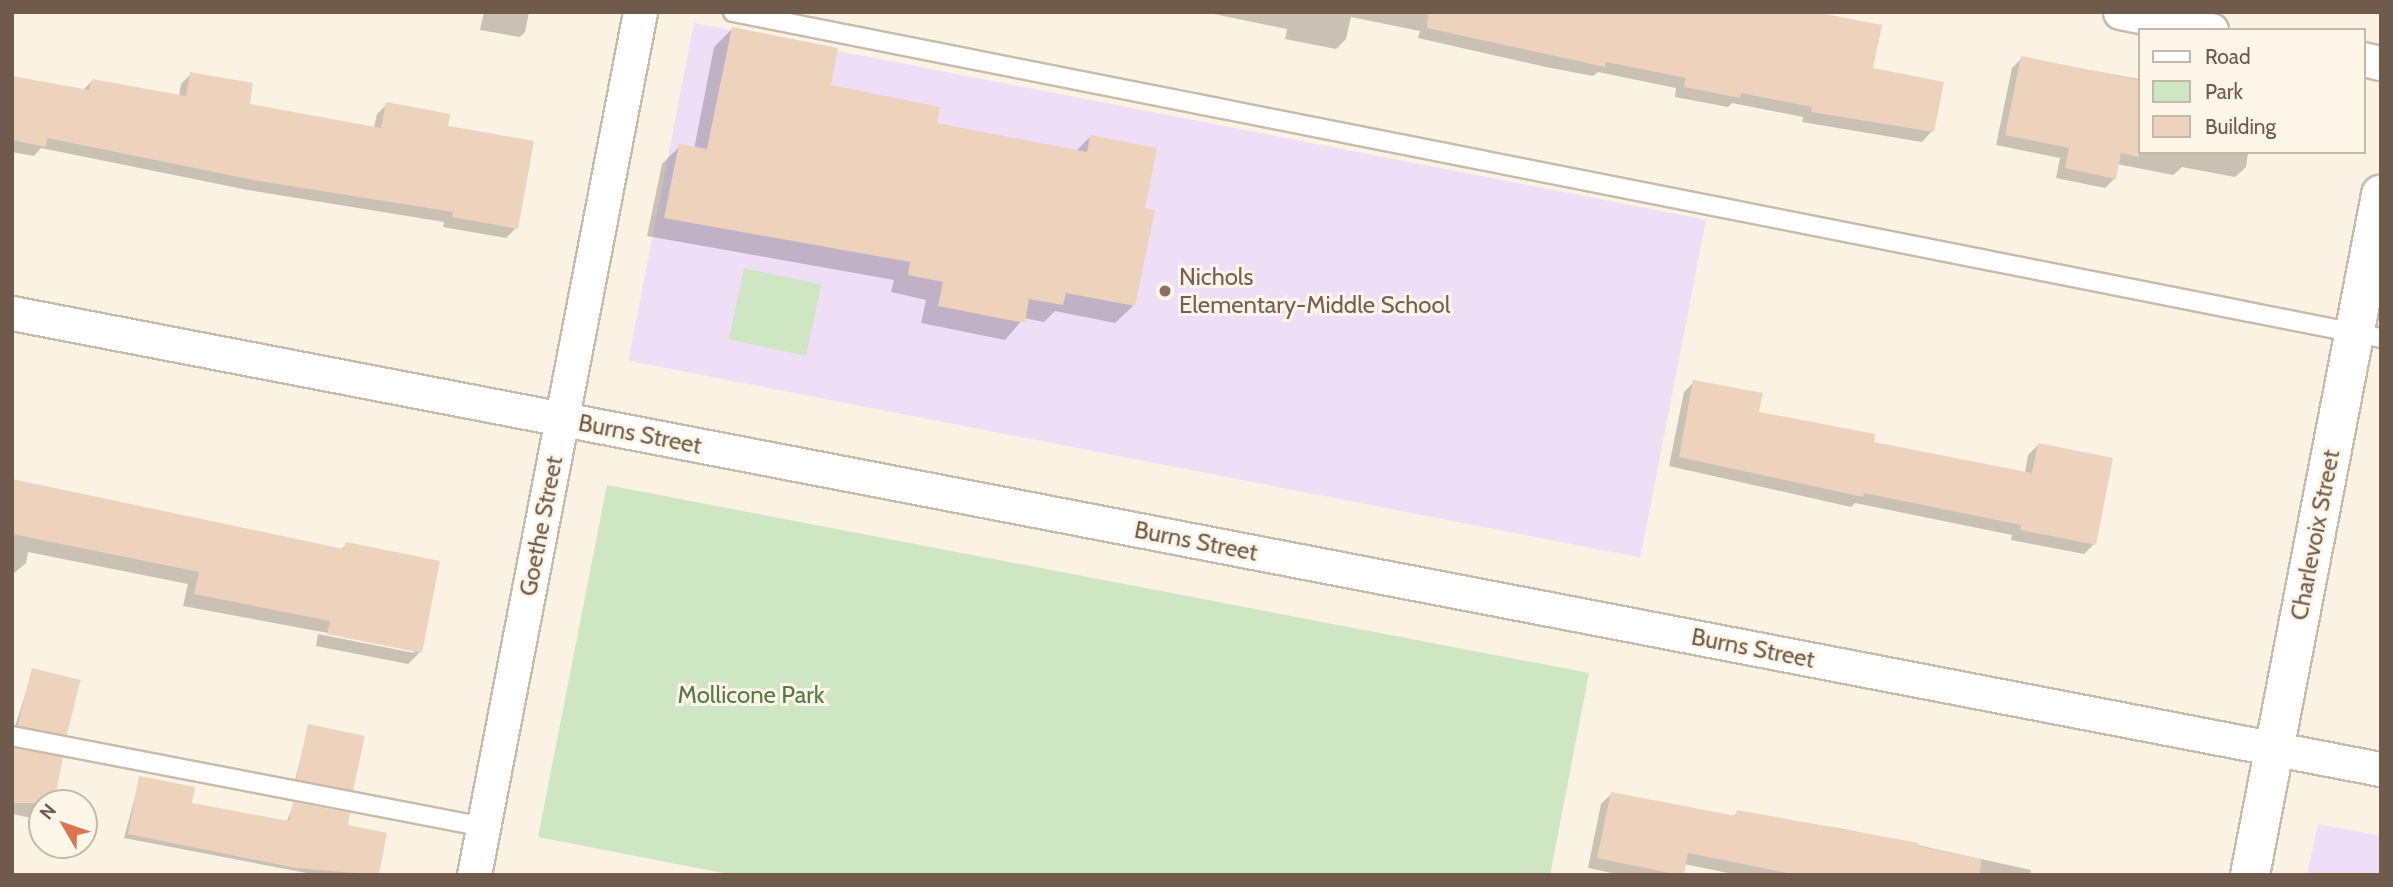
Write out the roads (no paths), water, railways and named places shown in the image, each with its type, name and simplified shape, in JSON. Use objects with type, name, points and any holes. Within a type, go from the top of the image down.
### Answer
[{"type":"street","name":"Goethe Street","points":[[474,875],[640,12]]},
{"type":"street","points":[[2120,12],[2201,28]]},
{"type":"street","name":"Charlevoix Street","points":[[2250,875],[2274,748],[2367,336],[2381,195]]},
{"type":"street","name":"Burns Street","points":[[12,313],[2381,769]]},
{"type":"lane","points":[[733,12],[2367,336]]},
{"type":"lane","points":[[12,736],[483,827]]},
{"type":"place","name":"Nichols Elementary-Middle School","points":[[1165,291]]},
{"type":"park label","name":"Mollicone Park","points":[[751,695]]}]
